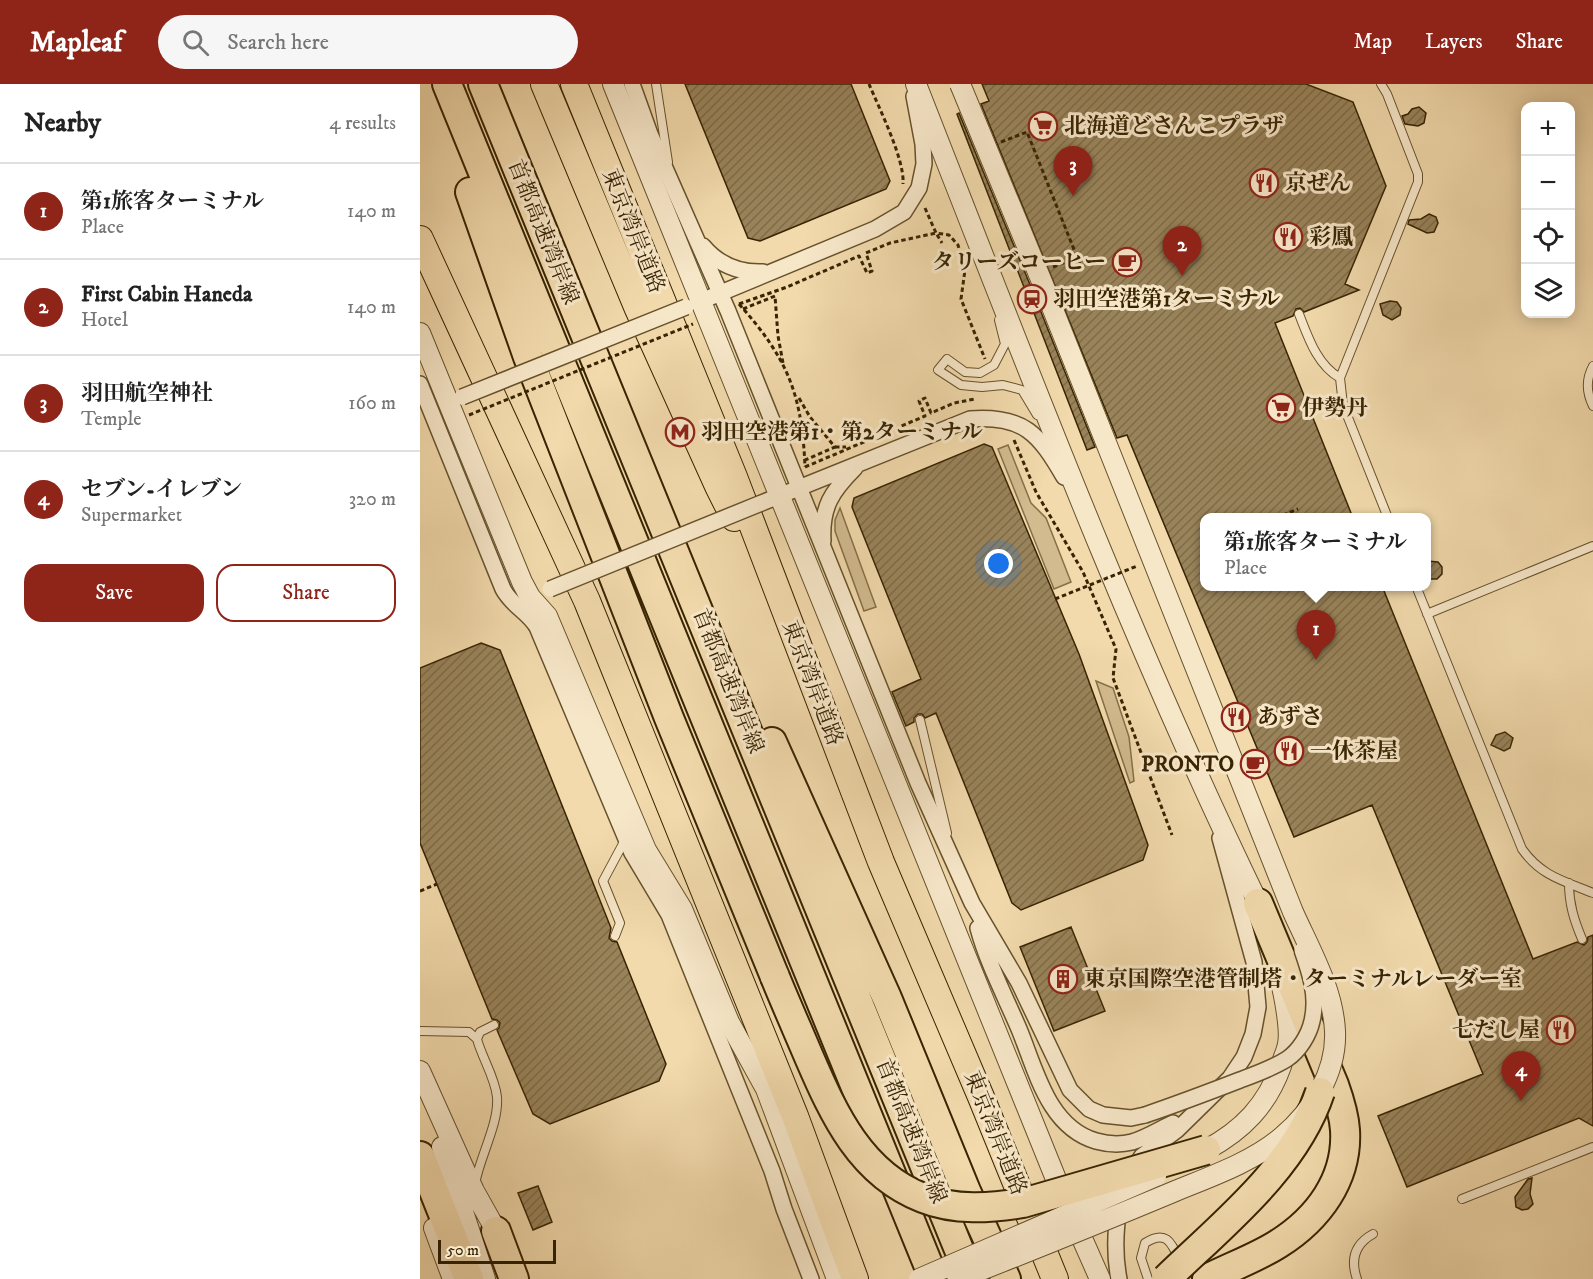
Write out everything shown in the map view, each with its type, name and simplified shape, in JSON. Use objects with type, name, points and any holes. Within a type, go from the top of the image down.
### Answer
[{"type":"highway","points":[[427,84],[480,216],[528,357],[669,718],[775,977],[825,1095],[843,1129],[870,1164],[887,1179],[925,1199],[949,1205],[973,1207],[1023,1203],[1206,1150]]},
{"type":"highway","name":"首都高速湾岸線","points":[[447,84],[934,1279]]},
{"type":"highway","name":"首都高速湾岸線","points":[[483,84],[971,1279]]},
{"type":"highway","points":[[544,84],[638,309],[718,486],[747,543],[771,577]]},
{"type":"highway","name":"東京湾岸道路","points":[[574,84],[734,477],[881,861],[1055,1279]]},
{"type":"highway","points":[[420,238],[586,602],[795,1116],[855,1279]]},
{"type":"highway","points":[[674,548],[703,587],[872,962],[966,1191],[1006,1279]]},
{"type":"highway","points":[[1186,1276],[1278,1245],[1317,1213],[1331,1193],[1339,1173],[1344,1149],[1345,1130],[1334,1085],[1258,903]]},
{"type":"highway","points":[[1186,1276],[1304,1131],[1320,1092]]},
{"type":"highway","points":[[420,1156],[469,1279]]},
{"type":"highway","points":[[495,1231],[514,1279]]},
{"type":"street","points":[[613,84],[693,305],[778,496],[1058,1184],[1100,1279]]},
{"type":"street","points":[[632,84],[650,135],[669,172],[918,783],[972,903],[982,940],[1046,1094],[1060,1119],[1071,1130],[1083,1137],[1101,1142],[1116,1144],[1131,1142],[1192,1114]]},
{"type":"street","points":[[440,406],[693,305],[875,229],[904,212],[919,188],[924,164],[914,84]]},
{"type":"street","points":[[914,84],[1088,520],[1212,809],[1258,903],[1284,992],[1288,1042],[1277,1075],[1264,1102],[1225,1139],[1173,1169],[919,1279]]},
{"type":"street","points":[[958,1279],[1242,1163],[1280,1139],[1296,1125],[1320,1092],[1332,1062],[1335,1032],[1327,986],[1293,912],[1042,282],[960,84]]},
{"type":"street","points":[[696,238],[709,253],[733,268],[748,273],[769,272]]},
{"type":"street","points":[[420,333],[440,406],[502,589],[508,598],[530,616],[537,627],[636,862],[669,915],[772,1171],[811,1279]]},
{"type":"street","points":[[420,384],[440,406],[522,582],[530,597],[547,616],[640,838],[679,903],[729,1022],[766,1089],[837,1279]]},
{"type":"street","points":[[530,597],[970,419],[989,418],[1028,428],[1049,452],[1088,520]]},
{"type":"street","points":[[824,553],[822,528],[831,495],[861,462]]},
{"type":"street","points":[[1119,1279],[1115,1234],[1121,1198],[1130,1174],[1142,1156],[1177,1130],[1230,1078],[1244,1057],[1253,1034],[1258,1007],[1254,962],[1212,809]]},
{"type":"street","points":[[972,903],[1019,983],[1070,1090],[1089,1109],[1102,1115],[1131,1118],[1145,1115],[1262,1071],[1288,1058],[1298,1047],[1307,1035],[1312,1020],[1314,987],[1293,912]]},
{"type":"street","points":[[420,1071],[474,1191],[495,1231],[525,1279]]},
{"type":"street","points":[[420,1080],[485,1279]]},
{"type":"street","points":[[420,1192],[453,1279]]},
{"type":"lane","points":[[656,84],[669,172]]},
{"type":"lane","points":[[1381,84],[1418,174],[1418,182],[1340,378],[1343,405],[1386,513]]},
{"type":"lane","points":[[987,263],[1005,344],[994,365],[980,373],[965,372],[947,359],[938,370],[961,385],[982,387],[1003,385],[1022,390],[1041,422],[1054,433]]},
{"type":"lane","points":[[1299,314],[1322,363],[1331,373],[1340,378]]},
{"type":"lane","points":[[1593,366],[1588,374],[1587,387],[1593,406]]},
{"type":"lane","points":[[1427,614],[1593,546]]},
{"type":"lane","points":[[1418,591],[1522,849],[1533,864],[1548,875],[1593,893]]},
{"type":"lane","points":[[920,720],[952,855]]},
{"type":"lane","points":[[615,936],[620,923],[603,881],[626,838]]},
{"type":"lane","points":[[1569,883],[1569,899],[1573,918],[1582,939]]},
{"type":"lane","points":[[477,1039],[480,1032],[494,1025]]},
{"type":"lane","points":[[420,1031],[469,1032],[477,1039],[497,1098],[495,1113],[478,1166],[474,1191]]},
{"type":"lane","points":[[1462,1199],[1592,1149]]},
{"type":"lane","points":[[1357,1279],[1354,1267],[1357,1245],[1373,1234]]},
{"type":"lane","points":[[1148,1279],[1141,1258],[1142,1250],[1145,1243],[1156,1237],[1170,1242],[1186,1276]]},
{"type":"path","points":[[869,84],[898,156],[904,175],[902,188]]},
{"type":"path","points":[[996,144],[1027,132],[1083,272]]},
{"type":"path","points":[[921,201],[942,243]]},
{"type":"path","points":[[835,447],[810,417],[797,396],[783,363],[759,328],[737,305],[780,290],[890,243],[936,233],[950,235],[958,245],[965,270],[961,299],[986,362]]},
{"type":"path","points":[[859,256],[867,273],[872,271],[866,253]]},
{"type":"path","points":[[743,309],[775,296],[780,290]]},
{"type":"path","points":[[775,296],[783,363]]},
{"type":"path","points":[[470,415],[693,324]]},
{"type":"path","points":[[797,396],[803,428],[805,460],[803,468],[954,404]]},
{"type":"path","points":[[925,416],[919,401],[925,398],[931,413]]},
{"type":"path","points":[[1012,437],[1036,492],[1083,572],[1116,649],[1113,678],[1172,835]]},
{"type":"path","points":[[805,460],[835,447],[848,447]]},
{"type":"path","points":[[1288,513],[1298,509]]},
{"type":"path","points":[[1055,599],[1142,564]]},
{"type":"path","points":[[420,891],[437,884]]},
{"type":"shaded area","points":[[1008,445],[1031,503],[1046,518],[1071,582],[1054,589],[998,449]]},
{"type":"shaded area","points":[[840,508],[876,607],[864,611],[835,531],[835,520]]},
{"type":"shaded area","points":[[1096,681],[1113,688],[1129,737],[1134,781],[1130,783]]},
{"type":"building","points":[[685,84],[851,84],[890,181],[886,189],[760,241],[748,238]]},
{"type":"building","points":[[982,84],[1306,84],[1353,102],[1386,186],[1345,284],[1359,290],[1304,312],[1300,308],[1296,309],[1293,316],[1275,323],[1351,513],[1200,513],[1200,591],[1384,591],[1533,959],[1577,942],[1584,945],[1588,937],[1593,935],[1593,1126],[1579,1118],[1407,1187],[1378,1116],[1483,1074],[1372,805],[1294,837],[1127,435],[1117,438],[981,104],[989,101]]},
{"type":"building","points":[[1419,107],[1426,113],[1424,123],[1418,126],[1405,124],[1402,116]]},
{"type":"building","points":[[959,113],[1095,447],[1087,450],[957,114]]},
{"type":"building","points":[[1429,214],[1436,217],[1438,223],[1434,232],[1427,233],[1408,224],[1409,220],[1421,219]]},
{"type":"building","points":[[1390,301],[1397,302],[1401,308],[1400,315],[1392,320],[1383,315],[1380,304]]},
{"type":"building","points":[[984,444],[992,447],[1079,654],[1148,845],[1143,860],[1021,910],[1012,903],[936,713],[925,718],[922,714],[918,714],[914,722],[906,726],[892,692],[921,679],[852,507],[854,498]]},
{"type":"building","points":[[1431,561],[1438,562],[1442,567],[1442,574],[1437,579],[1431,579]]},
{"type":"building","points":[[481,643],[500,650],[611,928],[609,938],[617,942],[666,1064],[659,1081],[550,1124],[533,1114],[497,1030],[500,1023],[492,1019],[420,843],[420,668]]},
{"type":"building","points":[[1505,732],[1513,738],[1510,748],[1504,751],[1491,745],[1496,735]]},
{"type":"building","name":"東京国際空港管制塔・ターミナルレーダー室","points":[[1071,927],[1105,1011],[1054,1031],[1020,947]]},
{"type":"building","points":[[1532,1178],[1530,1194],[1533,1204],[1528,1209],[1522,1210],[1516,1207],[1515,1197],[1528,1179]]},
{"type":"building","points":[[538,1186],[552,1222],[533,1230],[518,1193]]},
{"type":"place","name":"北海道どさんこプラザ","points":[[1043,126]]},
{"type":"place","name":"京ぜん","points":[[1264,183]]},
{"type":"place","name":"羽田航空神社","points":[[1073,196]]},
{"type":"place","name":"彩鳳","points":[[1288,237]]},
{"type":"place","name":"タリーズコーヒー","points":[[1127,262]]},
{"type":"place","name":"First Cabin Haneda","points":[[1182,276]]},
{"type":"place","name":"羽田空港第1ターミナル","points":[[1032,299]]},
{"type":"place","name":"伊勢丹","points":[[1281,408]]},
{"type":"place","name":"羽田空港第1・第2ターミナル","points":[[680,432]]},
{"type":"place","name":"第1旅客ターミナル","points":[[1316,660]]},
{"type":"place","name":"あずさ","points":[[1236,717]]},
{"type":"place","name":"一休茶屋","points":[[1289,751]]},
{"type":"place","name":"PRONTO","points":[[1255,764]]},
{"type":"place","name":"東京国際空港管制塔・ターミナルレーダー室","points":[[1063,979]]},
{"type":"place","name":"七だし屋","points":[[1561,1030]]},
{"type":"place","name":"セブン-イレブン","points":[[1521,1101]]}]
